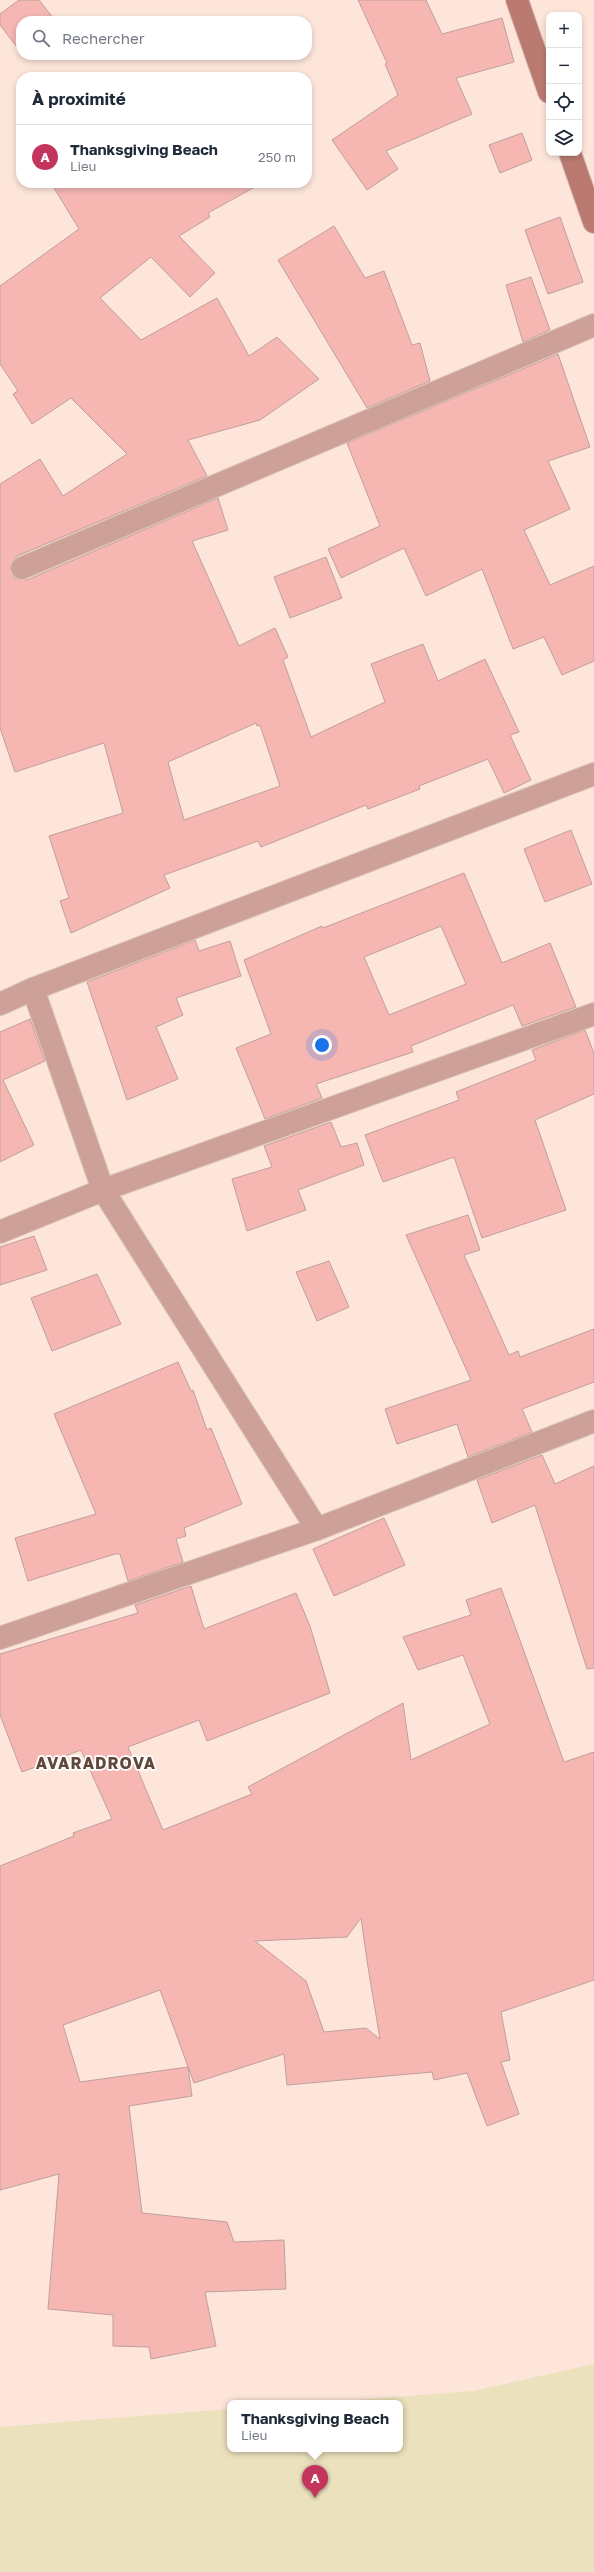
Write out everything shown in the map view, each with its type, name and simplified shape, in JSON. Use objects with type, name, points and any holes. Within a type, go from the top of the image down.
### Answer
[{"type":"street","points":[[517,0],[546,84]]},
{"type":"street","points":[[571,156],[594,222]]},
{"type":"street","points":[[22,568],[594,324]]},
{"type":"street","points":[[0,1004],[33,989],[594,774]]},
{"type":"street","points":[[33,989],[104,1190],[317,1529]]},
{"type":"street","points":[[0,1232],[104,1190],[594,1014]]},
{"type":"street","points":[[0,1638],[317,1529],[594,1421]]},
{"type":"sand","points":[[594,2364],[594,2572],[0,2572],[0,2427],[227,2409],[227,2452],[403,2452],[403,2400],[356,2400],[474,2391]]},
{"type":"building","points":[[19,0],[39,0],[52,16],[16,16],[16,46],[0,25],[0,14]]},
{"type":"building","points":[[358,0],[426,0],[442,34],[502,18],[514,62],[456,78],[472,114],[386,151],[398,169],[367,190],[332,140],[398,95],[385,64],[387,63]]},
{"type":"building","points":[[522,133],[532,160],[500,173],[489,145]]},
{"type":"building","points":[[54,188],[253,188],[208,213],[210,217],[179,236],[215,273],[190,297],[151,257],[100,298],[141,340],[217,298],[249,356],[277,337],[319,379],[260,420],[188,440],[207,476],[17,556],[10,566],[14,578],[27,580],[218,498],[228,530],[192,541],[239,646],[275,628],[288,657],[283,660],[311,737],[385,702],[371,664],[423,644],[438,681],[485,659],[519,732],[510,735],[531,780],[504,793],[488,759],[419,786],[420,789],[368,809],[366,805],[261,847],[258,841],[164,875],[170,888],[71,933],[60,901],[69,898],[49,836],[123,813],[104,743],[15,772],[0,728],[0,484],[40,459],[63,496],[127,454],[71,398],[32,424],[13,394],[18,391],[0,364],[0,286],[79,229]],"holes":[[[256,723],[257,726],[260,725],[280,786],[184,820],[168,762]]]},
{"type":"building","points":[[560,217],[583,282],[548,294],[525,230]]},
{"type":"building","points":[[334,226],[365,278],[384,271],[412,345],[420,343],[430,381],[367,408],[278,260]]},
{"type":"building","points":[[531,277],[550,330],[523,342],[506,285]]},
{"type":"building","points":[[558,354],[590,447],[548,461],[570,509],[524,530],[550,585],[594,566],[594,661],[562,675],[544,637],[513,649],[482,569],[426,596],[404,548],[341,578],[328,549],[380,526],[347,443]]},
{"type":"building","points":[[326,557],[342,598],[290,618],[274,577]]},
{"type":"building","points":[[571,830],[592,884],[545,902],[524,849]]},
{"type":"building","points":[[464,873],[502,963],[550,943],[576,1007],[522,1026],[513,1005],[411,1046],[413,1052],[316,1084],[322,1098],[265,1119],[236,1048],[271,1034],[244,960],[322,926],[323,928]],"holes":[[[441,926],[466,984],[389,1015],[364,957]]]},
{"type":"building","points":[[195,940],[199,951],[230,941],[241,976],[176,998],[183,1015],[156,1027],[178,1079],[127,1100],[87,982]]},
{"type":"building","points":[[30,1019],[45,1061],[3,1080],[34,1145],[0,1162],[0,1032]]},
{"type":"building","points":[[585,1030],[594,1053],[594,1094],[535,1120],[566,1210],[482,1238],[454,1157],[383,1182],[365,1135],[459,1100],[456,1092],[536,1060],[532,1050]]},
{"type":"building","points":[[331,1122],[341,1147],[357,1143],[364,1165],[298,1190],[306,1210],[247,1231],[232,1179],[272,1167],[264,1146]]},
{"type":"building","points":[[468,1215],[480,1250],[464,1255],[509,1355],[518,1351],[520,1357],[594,1329],[594,1382],[522,1409],[532,1432],[468,1457],[457,1424],[397,1444],[385,1409],[471,1380],[406,1235]]},
{"type":"building","points":[[34,1236],[47,1270],[0,1285],[0,1247]]},
{"type":"building","points":[[329,1261],[349,1307],[317,1321],[296,1272]]},
{"type":"building","points":[[97,1274],[121,1324],[52,1351],[31,1298]]},
{"type":"building","points":[[178,1362],[191,1391],[193,1390],[207,1430],[211,1428],[242,1504],[184,1528],[186,1536],[176,1539],[183,1562],[128,1581],[120,1554],[115,1554],[28,1581],[15,1538],[96,1514],[54,1414]]},
{"type":"building","points":[[542,1455],[555,1484],[594,1466],[594,1668],[587,1669],[535,1505],[492,1523],[477,1480]]},
{"type":"building","points":[[384,1518],[405,1565],[334,1596],[313,1549]]},
{"type":"building","points":[[191,1586],[204,1629],[296,1593],[310,1626],[330,1693],[207,1741],[199,1720],[128,1747],[163,1830],[252,1794],[248,1787],[403,1703],[411,1760],[490,1724],[463,1655],[418,1670],[403,1637],[471,1615],[466,1600],[501,1588],[564,1762],[594,1752],[594,1980],[501,2012],[510,2060],[501,2062],[519,2114],[487,2126],[467,2073],[434,2080],[432,2072],[287,2085],[284,2054],[194,2083],[160,1990],[63,2025],[80,2082],[188,2067],[192,2096],[129,2106],[142,2213],[227,2222],[234,2242],[284,2240],[286,2289],[205,2292],[216,2346],[151,2359],[149,2347],[113,2346],[113,2315],[48,2309],[59,2174],[0,2190],[0,1866],[74,1836],[73,1833],[112,1819],[81,1750],[22,1772],[0,1715],[0,1654],[138,1613],[135,1605]],"holes":[[[361,1918],[380,2039],[366,2028],[324,2032],[306,1981],[255,1941],[347,1937]]]},
{"type":"place","name":"Thanksgiving Beach","points":[[315,2498]]},
{"type":"district","name":"AVARADROVA","points":[[96,1763]]}]
